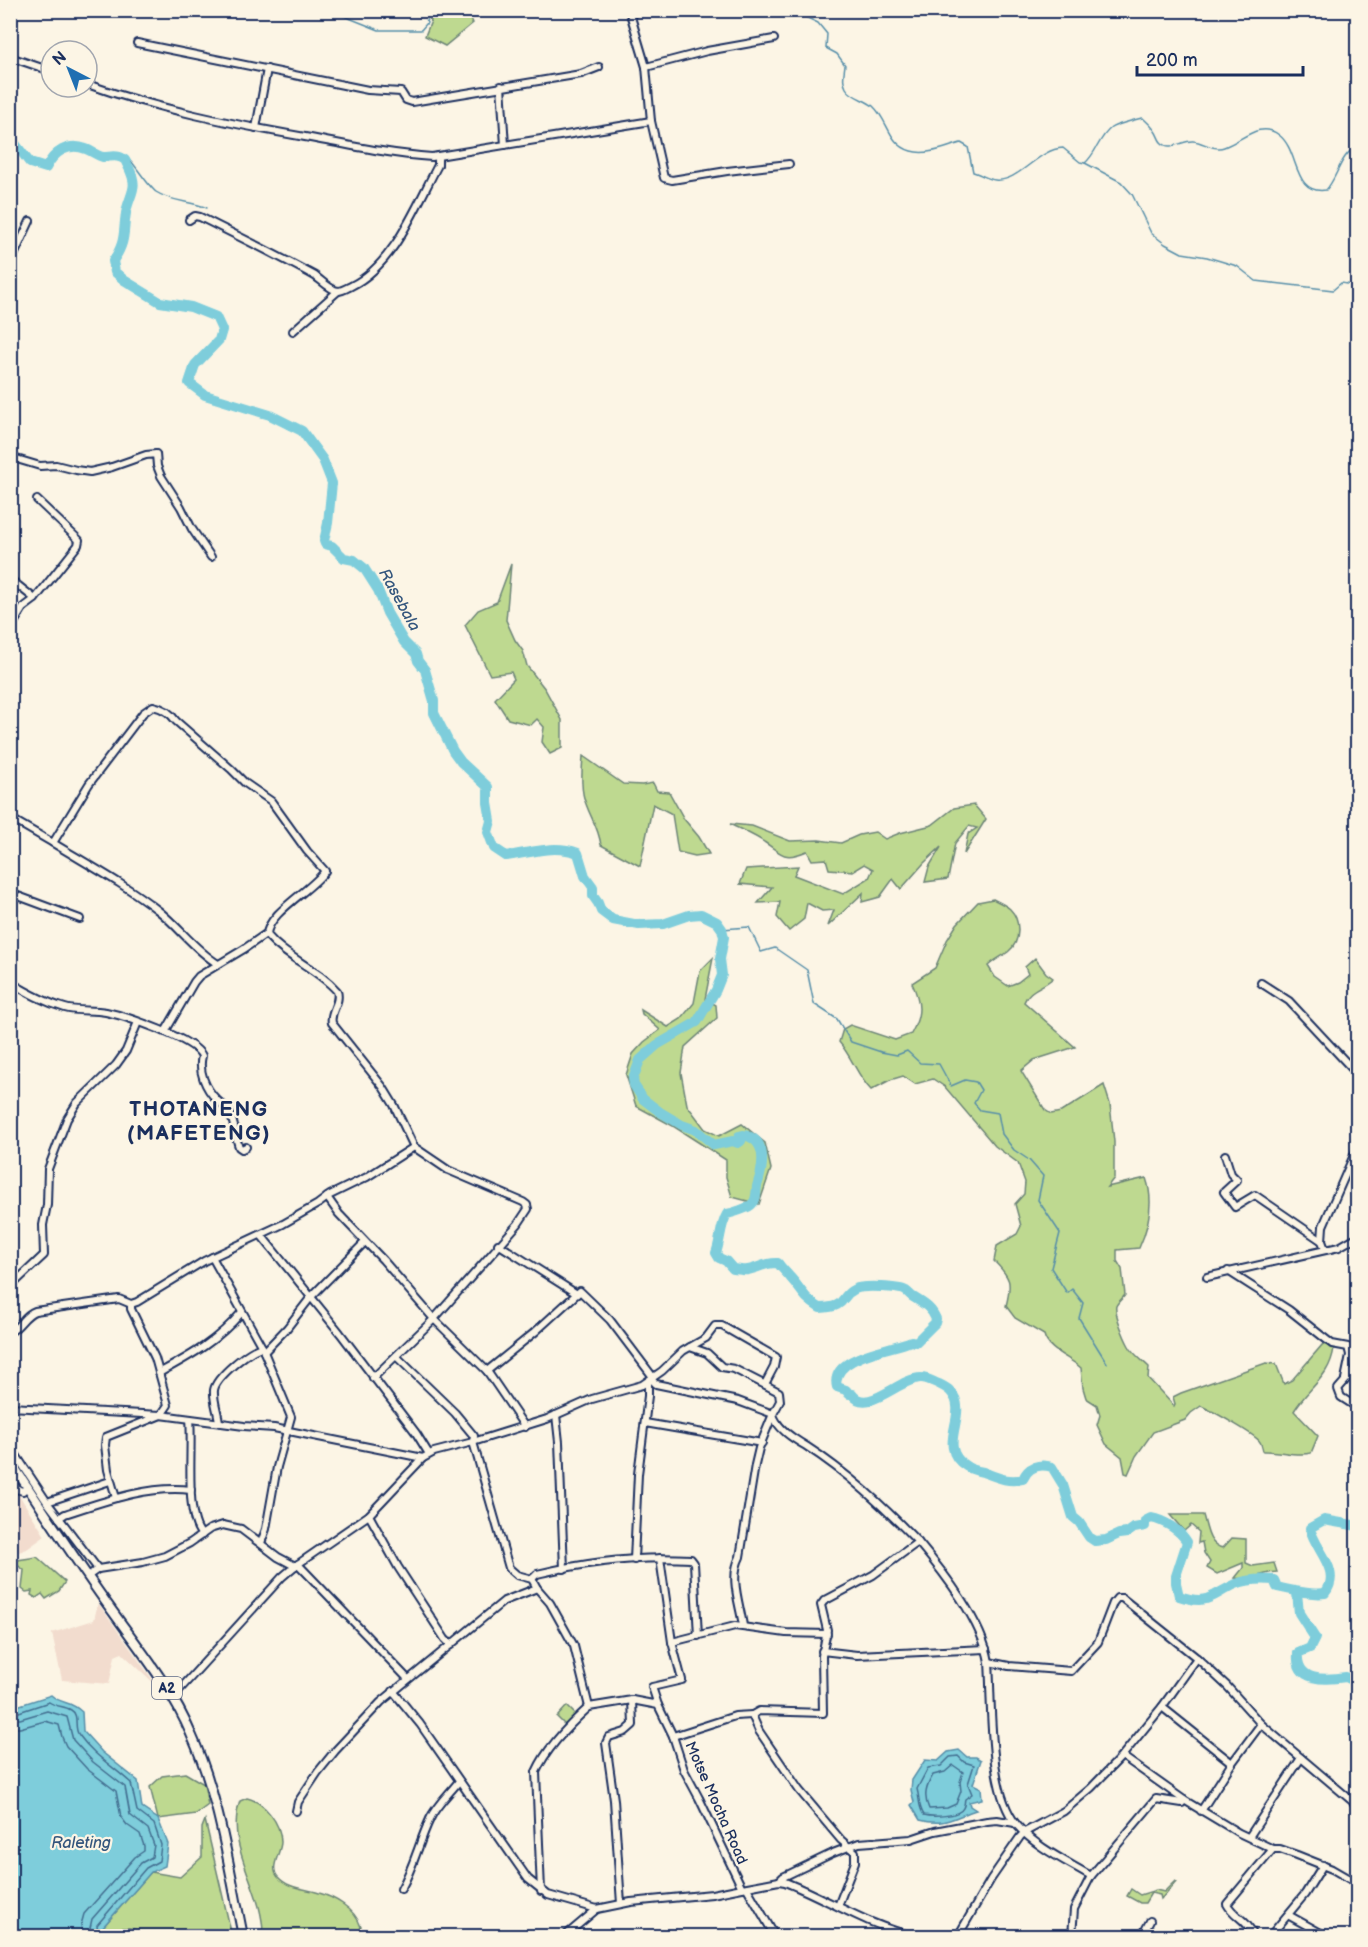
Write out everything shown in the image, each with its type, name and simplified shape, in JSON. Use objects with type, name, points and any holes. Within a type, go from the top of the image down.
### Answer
[{"type":"main road","name":"A2","points":[[10,1461],[173,1697],[191,1734],[211,1785],[243,1936]]},
{"type":"street","points":[[629,10],[646,67],[651,122],[664,178],[672,180],[789,164]]},
{"type":"street","points":[[646,67],[707,51],[774,39]]},
{"type":"street","points":[[137,43],[368,90],[401,92],[406,100],[412,102],[581,74],[599,68]]},
{"type":"street","points":[[10,57],[39,67]]},
{"type":"street","points":[[256,128],[267,69]]},
{"type":"street","points":[[501,86],[505,145]]},
{"type":"street","points":[[99,88],[145,103],[256,128],[402,155],[438,156],[651,122]]},
{"type":"street","points":[[293,332],[338,291],[362,280],[387,257],[438,165],[438,156]]},
{"type":"street","points":[[189,220],[195,216],[200,217],[287,261],[338,291]]},
{"type":"street","points":[[10,264],[30,221]]},
{"type":"street","points":[[10,457],[30,464],[61,466],[90,472],[156,454],[161,476],[211,557]]},
{"type":"street","points":[[10,628],[23,608],[35,599],[77,548],[79,540],[38,500]]},
{"type":"street","points":[[10,579],[35,599]]},
{"type":"street","points":[[53,843],[89,784],[123,737],[148,708],[153,706],[162,708],[171,714],[245,783],[271,801],[307,851],[325,871],[315,884],[276,916],[268,926],[268,937],[337,991],[339,1001],[332,1014],[332,1023],[383,1087],[414,1147],[448,1170],[527,1205],[526,1213],[434,1320],[373,1378]]},
{"type":"street","points":[[10,818],[133,891],[218,963]]},
{"type":"street","points":[[10,893],[80,919]]},
{"type":"street","points":[[165,1032],[194,982],[208,969],[267,933]]},
{"type":"street","points":[[10,982],[24,992],[68,1009],[108,1012],[138,1022],[181,1039],[200,1052],[202,1076],[215,1098],[231,1115],[239,1147],[242,1149],[246,1147]]},
{"type":"street","points":[[1261,983],[1289,1001],[1358,1075]]},
{"type":"street","points":[[10,1287],[44,1255],[43,1225],[47,1205],[48,1169],[67,1119],[77,1103],[116,1065],[126,1051],[138,1022]]},
{"type":"street","points":[[1325,1249],[1322,1241],[1323,1226],[1358,1146]]},
{"type":"street","points":[[10,1332],[20,1326],[28,1314],[35,1311],[119,1299],[131,1304],[146,1298],[212,1257],[261,1235],[385,1167],[414,1147]]},
{"type":"street","points":[[1225,1155],[1231,1174],[1237,1180],[1224,1192],[1235,1207],[1255,1195],[1322,1241]]},
{"type":"street","points":[[327,1197],[339,1214],[434,1320],[487,1371],[525,1427]]},
{"type":"street","points":[[261,1235],[416,1433],[426,1456]]},
{"type":"street","points":[[1207,1276],[1339,1246],[1355,1238],[1358,1246]]},
{"type":"street","points":[[219,1422],[214,1393],[217,1381],[253,1350],[263,1349],[287,1328],[311,1297],[365,1242]]},
{"type":"street","points":[[498,1244],[577,1294]]},
{"type":"street","points":[[212,1257],[263,1349],[291,1417],[277,1467],[266,1529],[261,1543]]},
{"type":"street","points":[[1228,1271],[1289,1310],[1332,1344],[1348,1347],[1350,1355],[1345,1379]]},
{"type":"street","points":[[487,1371],[536,1332],[580,1291],[610,1320],[656,1384],[738,1401],[773,1414]]},
{"type":"street","points":[[116,1498],[110,1480],[106,1437],[161,1415],[168,1405],[155,1358],[131,1309],[131,1304]]},
{"type":"street","points":[[159,1373],[214,1341],[242,1312]]},
{"type":"street","points":[[10,1407],[161,1415],[274,1428],[426,1456],[525,1427],[592,1399],[642,1385],[683,1351],[706,1338],[715,1326],[722,1326],[776,1357],[774,1367],[765,1384]]},
{"type":"street","points":[[690,1347],[698,1348],[710,1355],[722,1367],[734,1369],[780,1394],[780,1401],[773,1414],[755,1466],[740,1557],[735,1570],[737,1597],[743,1626]]},
{"type":"street","points":[[396,1356],[455,1413],[474,1436],[473,1442],[489,1504],[509,1568],[517,1575],[532,1579],[550,1603],[574,1646],[589,1707]]},
{"type":"street","points":[[1358,1366],[1338,1389],[1341,1397],[1358,1408]]},
{"type":"street","points":[[634,1560],[638,1474],[651,1379]]},
{"type":"street","points":[[773,1414],[776,1423],[842,1470],[869,1493],[918,1542],[941,1569],[962,1600],[986,1649],[989,1662],[995,1762],[1000,1789],[1015,1823],[1046,1849],[1091,1876]]},
{"type":"street","points":[[556,1415],[564,1569]]},
{"type":"street","points":[[190,1419],[191,1490],[195,1522],[202,1535]]},
{"type":"street","points":[[645,1423],[649,1426],[693,1430],[762,1443]]},
{"type":"street","points":[[10,1446],[47,1502],[98,1569]]},
{"type":"street","points":[[173,1697],[264,1596],[296,1565],[369,1515],[426,1456]]},
{"type":"street","points":[[47,1502],[110,1480]]},
{"type":"street","points":[[10,1482],[22,1491],[28,1486]]},
{"type":"street","points":[[59,1518],[116,1498],[148,1492],[191,1490]]},
{"type":"street","points":[[369,1515],[398,1566],[451,1645]]},
{"type":"street","points":[[88,1576],[98,1569],[165,1556],[217,1526],[233,1526],[241,1529],[278,1557],[296,1565],[408,1679]]},
{"type":"street","points":[[673,1736],[735,1716],[752,1715],[759,1711],[823,1713],[822,1651],[827,1634],[822,1603],[873,1575],[918,1542]]},
{"type":"street","points":[[532,1579],[537,1574],[634,1560],[660,1558],[693,1560],[698,1636]]},
{"type":"street","points":[[541,1891],[536,1772],[540,1762],[589,1707],[632,1700],[658,1705],[652,1687],[682,1680],[672,1642],[660,1558]]},
{"type":"street","points":[[296,1810],[298,1802],[335,1751],[393,1691],[504,1601],[537,1588]]},
{"type":"street","points":[[989,1662],[1071,1671],[1098,1642],[1113,1603],[1117,1598],[1122,1598],[1197,1658],[1227,1686],[1261,1724],[1358,1806]]},
{"type":"street","points":[[672,1642],[730,1626],[786,1633],[827,1634]]},
{"type":"street","points":[[822,1651],[857,1655],[986,1649]]},
{"type":"street","points":[[958,1936],[991,1879],[1025,1832],[1070,1807],[1122,1756],[1162,1707],[1197,1658]]},
{"type":"street","points":[[393,1691],[420,1724],[528,1879],[541,1891],[558,1899],[597,1909],[621,1904],[711,1894],[779,1881],[791,1884],[889,1930],[914,1936]]},
{"type":"street","points":[[621,1904],[614,1800],[606,1743],[609,1737],[625,1732],[633,1725],[632,1700]]},
{"type":"street","name":"Motse Mocha Road","points":[[658,1705],[673,1736],[684,1770],[744,1888],[775,1936]]},
{"type":"street","points":[[1162,1707],[1232,1763]]},
{"type":"street","points":[[752,1715],[759,1731],[798,1790],[855,1852],[855,1862],[838,1906]]},
{"type":"street","points":[[1202,1811],[1232,1763],[1261,1724]]},
{"type":"street","points":[[1122,1756],[1184,1800],[1249,1837],[1273,1849],[1280,1849],[1323,1865],[1358,1884]]},
{"type":"street","points":[[1249,1837],[1301,1758]]},
{"type":"street","points":[[401,1889],[430,1819],[459,1781]]},
{"type":"street","points":[[1072,1936],[1074,1909],[1091,1876],[1155,1799],[1182,1803],[1184,1800]]},
{"type":"street","points":[[779,1881],[783,1877],[850,1846],[877,1841],[910,1839],[935,1831],[987,1821],[1015,1823]]},
{"type":"street","points":[[1254,1936],[1248,1923],[1233,1912],[1227,1904],[1273,1849]]},
{"type":"street","points":[[1270,1936],[1305,1894],[1323,1865]]},
{"type":"street","points":[[565,1936],[597,1909]]},
{"type":"street","points":[[1288,1915],[1326,1936]]},
{"type":"street","points":[[1142,1936],[1150,1921]]},
{"type":"shaded area","points":[[11,1488],[19,1495],[45,1536],[27,1549],[11,1555]]},
{"type":"shaded area","points":[[98,1603],[157,1686],[122,1653],[115,1656],[109,1684],[62,1680],[52,1633],[94,1620]]},
{"type":"green space","points":[[425,11],[454,11],[453,15],[468,12],[473,23],[445,46],[425,36],[431,21]]},
{"type":"green space","points":[[511,564],[506,620],[523,651],[527,666],[545,689],[562,720],[562,748],[550,754],[542,742],[544,727],[537,719],[531,725],[508,719],[495,699],[514,679],[511,672],[490,675],[465,625],[478,610],[497,602]]},
{"type":"green space","points":[[583,756],[623,784],[653,783],[657,791],[669,792],[684,819],[709,854],[695,856],[678,852],[672,814],[653,804],[640,866],[601,845],[583,793]]},
{"type":"green space","points":[[974,805],[986,819],[964,854],[968,834],[977,828],[969,826],[955,843],[948,879],[925,882],[929,867],[941,847],[901,889],[893,879],[880,897],[862,902],[863,893],[828,926],[834,910],[822,911],[807,903],[804,919],[789,931],[777,917],[780,902],[758,903],[772,887],[740,884],[746,869],[798,866],[794,875],[843,894],[869,878],[873,869],[864,864],[853,871],[829,869],[826,859],[812,860],[807,851],[793,856],[784,855],[730,824],[752,826],[790,841],[819,840],[841,843],[859,835],[875,832],[885,839],[932,825],[954,808]]},
{"type":"green space","points":[[993,899],[1014,914],[1018,931],[1012,948],[988,966],[995,977],[1008,986],[1028,974],[1025,967],[1035,958],[1046,973],[1053,978],[1032,991],[1024,1002],[1075,1047],[1034,1060],[1021,1071],[1045,1110],[1051,1114],[1061,1112],[1104,1085],[1110,1104],[1114,1142],[1114,1178],[1107,1187],[1146,1178],[1150,1204],[1148,1222],[1139,1248],[1117,1250],[1117,1261],[1122,1269],[1125,1295],[1116,1309],[1120,1326],[1129,1346],[1149,1367],[1148,1378],[1174,1406],[1173,1397],[1181,1393],[1266,1363],[1276,1364],[1284,1384],[1292,1380],[1323,1344],[1334,1348],[1332,1358],[1323,1375],[1294,1411],[1318,1436],[1311,1453],[1263,1451],[1257,1439],[1201,1406],[1185,1420],[1153,1432],[1136,1456],[1128,1474],[1125,1473],[1122,1457],[1106,1444],[1097,1425],[1100,1415],[1097,1405],[1086,1398],[1081,1368],[1054,1350],[1044,1335],[1015,1318],[1006,1306],[1009,1281],[994,1261],[997,1246],[1017,1234],[1021,1226],[1015,1204],[1024,1194],[1025,1182],[1018,1163],[995,1146],[945,1087],[933,1079],[915,1084],[903,1076],[871,1090],[839,1042],[843,1029],[850,1025],[895,1040],[911,1034],[919,1014],[912,983],[935,968],[957,924],[978,902]]},
{"type":"green space","points":[[713,958],[705,999],[716,1005],[717,1018],[685,1047],[681,1073],[687,1105],[705,1129],[719,1136],[742,1124],[765,1143],[771,1169],[759,1204],[732,1197],[726,1177],[726,1160],[673,1126],[636,1106],[626,1075],[633,1054],[660,1030],[642,1014],[641,1010],[668,1027],[681,1019],[694,1003],[700,971]]},
{"type":"green space","points":[[1170,1515],[1203,1515],[1214,1543],[1223,1548],[1232,1538],[1246,1539],[1246,1563],[1253,1566],[1274,1563],[1277,1572],[1235,1578],[1243,1568],[1243,1563],[1217,1574],[1207,1568],[1210,1562],[1204,1553],[1202,1542],[1198,1543],[1199,1532],[1191,1525],[1184,1531]]},
{"type":"green space","points":[[37,1557],[65,1582],[59,1591],[46,1599],[42,1594],[36,1598],[31,1595],[32,1591],[26,1592],[22,1589],[24,1570],[17,1565],[13,1580],[15,1593],[11,1587],[11,1561]]},
{"type":"green space","points":[[567,1706],[576,1715],[565,1725],[557,1717]]},
{"type":"green space","points":[[185,1773],[204,1784],[208,1805],[196,1814],[158,1819],[150,1787],[162,1776]]},
{"type":"green space","points":[[247,1798],[265,1809],[278,1828],[281,1846],[275,1869],[278,1877],[291,1886],[323,1894],[343,1904],[358,1920],[361,1927],[357,1936],[263,1936],[258,1902],[237,1835],[236,1818],[240,1801]]},
{"type":"green space","points":[[205,1820],[232,1936],[160,1936],[129,1928],[102,1928],[151,1872],[180,1877],[202,1857],[202,1828]]},
{"type":"green space","points":[[1175,1881],[1161,1899],[1160,1895],[1151,1893],[1145,1903],[1140,1903],[1127,1896],[1131,1889],[1140,1895],[1156,1890],[1164,1892]]},
{"type":"water","name":"Raleting","points":[[51,1695],[82,1712],[83,1731],[102,1752],[138,1781],[142,1808],[158,1819],[168,1844],[165,1866],[151,1872],[102,1928],[160,1936],[11,1936],[11,1705],[17,1706]]},
{"type":"water","points":[[959,1750],[967,1757],[976,1757],[981,1760],[973,1784],[981,1788],[982,1799],[969,1802],[970,1806],[976,1810],[943,1822],[920,1820],[911,1805],[914,1802],[911,1790],[912,1780],[925,1760],[938,1761],[948,1752]]},
{"type":"waterway","points":[[329,10],[379,30],[421,30],[427,23],[421,10]]},
{"type":"waterway","points":[[791,10],[818,23],[827,34],[826,48],[837,54],[845,65],[846,88],[873,106],[893,138],[903,148],[923,152],[961,143],[968,147],[973,172],[995,180],[1004,180],[1045,154],[1063,148],[1080,162],[1085,163],[1111,128],[1143,118],[1154,129],[1161,142],[1169,146],[1193,141],[1220,148],[1251,133],[1272,131],[1286,142],[1302,179],[1307,186],[1315,190],[1326,190],[1347,154],[1358,146]]},
{"type":"waterway","name":"Rasebala","points":[[10,137],[30,163],[46,168],[57,153],[73,147],[86,149],[103,157],[117,156],[125,161],[134,184],[127,208],[123,240],[113,261],[115,272],[160,302],[191,307],[216,317],[222,330],[219,340],[195,365],[189,383],[205,395],[270,415],[302,431],[323,460],[332,483],[325,544],[332,546],[344,558],[354,560],[364,568],[378,590],[387,613],[404,642],[416,654],[425,670],[434,701],[434,713],[453,751],[461,762],[488,787],[491,821],[488,832],[494,848],[506,856],[551,849],[578,853],[585,876],[593,887],[593,896],[601,911],[613,920],[639,925],[663,924],[689,915],[701,914],[717,922],[722,929],[724,937],[720,959],[722,975],[716,990],[697,1022],[657,1045],[640,1060],[633,1079],[634,1085],[643,1099],[660,1112],[696,1130],[714,1145],[733,1141],[738,1143],[741,1141],[739,1136],[743,1135],[757,1142],[762,1155],[762,1163],[755,1200],[748,1207],[727,1214],[716,1253],[733,1269],[748,1270],[770,1263],[778,1263],[806,1297],[820,1308],[839,1304],[855,1289],[881,1287],[906,1291],[932,1311],[936,1319],[935,1323],[916,1342],[911,1341],[852,1361],[842,1368],[837,1376],[837,1387],[846,1390],[858,1400],[866,1401],[921,1378],[945,1387],[956,1400],[953,1449],[957,1458],[966,1466],[1007,1480],[1023,1479],[1034,1467],[1052,1467],[1063,1485],[1073,1517],[1095,1541],[1106,1540],[1127,1533],[1134,1528],[1145,1526],[1145,1521],[1151,1518],[1167,1524],[1181,1534],[1187,1542],[1176,1576],[1176,1583],[1179,1596],[1189,1599],[1209,1598],[1250,1580],[1274,1580],[1277,1587],[1307,1593],[1325,1593],[1330,1585],[1329,1568],[1310,1528],[1324,1520],[1358,1526]]},
{"type":"waterway","points":[[125,161],[131,161],[156,192],[168,198],[207,208]]},
{"type":"waterway","points":[[1085,163],[1121,182],[1132,194],[1151,233],[1182,253],[1207,257],[1237,266],[1256,281],[1333,290],[1341,283],[1358,286]]},
{"type":"waterway","points":[[722,929],[749,927],[761,952],[775,948],[807,970],[814,1004],[837,1019],[851,1042],[897,1055],[907,1051],[920,1063],[939,1064],[951,1086],[965,1080],[976,1082],[981,1090],[974,1103],[980,1110],[998,1113],[1002,1134],[1014,1150],[1029,1160],[1043,1176],[1038,1200],[1060,1233],[1051,1268],[1067,1293],[1072,1289],[1083,1303],[1079,1318],[1107,1363]]},
{"type":"waterway","points":[[1297,1593],[1299,1613],[1315,1638],[1310,1648],[1298,1653],[1298,1663],[1302,1670],[1307,1675],[1322,1679],[1346,1677],[1358,1683]]},
{"type":"district","name":"THOTANENG (MAFETENG)","points":[[199,1121]]}]
